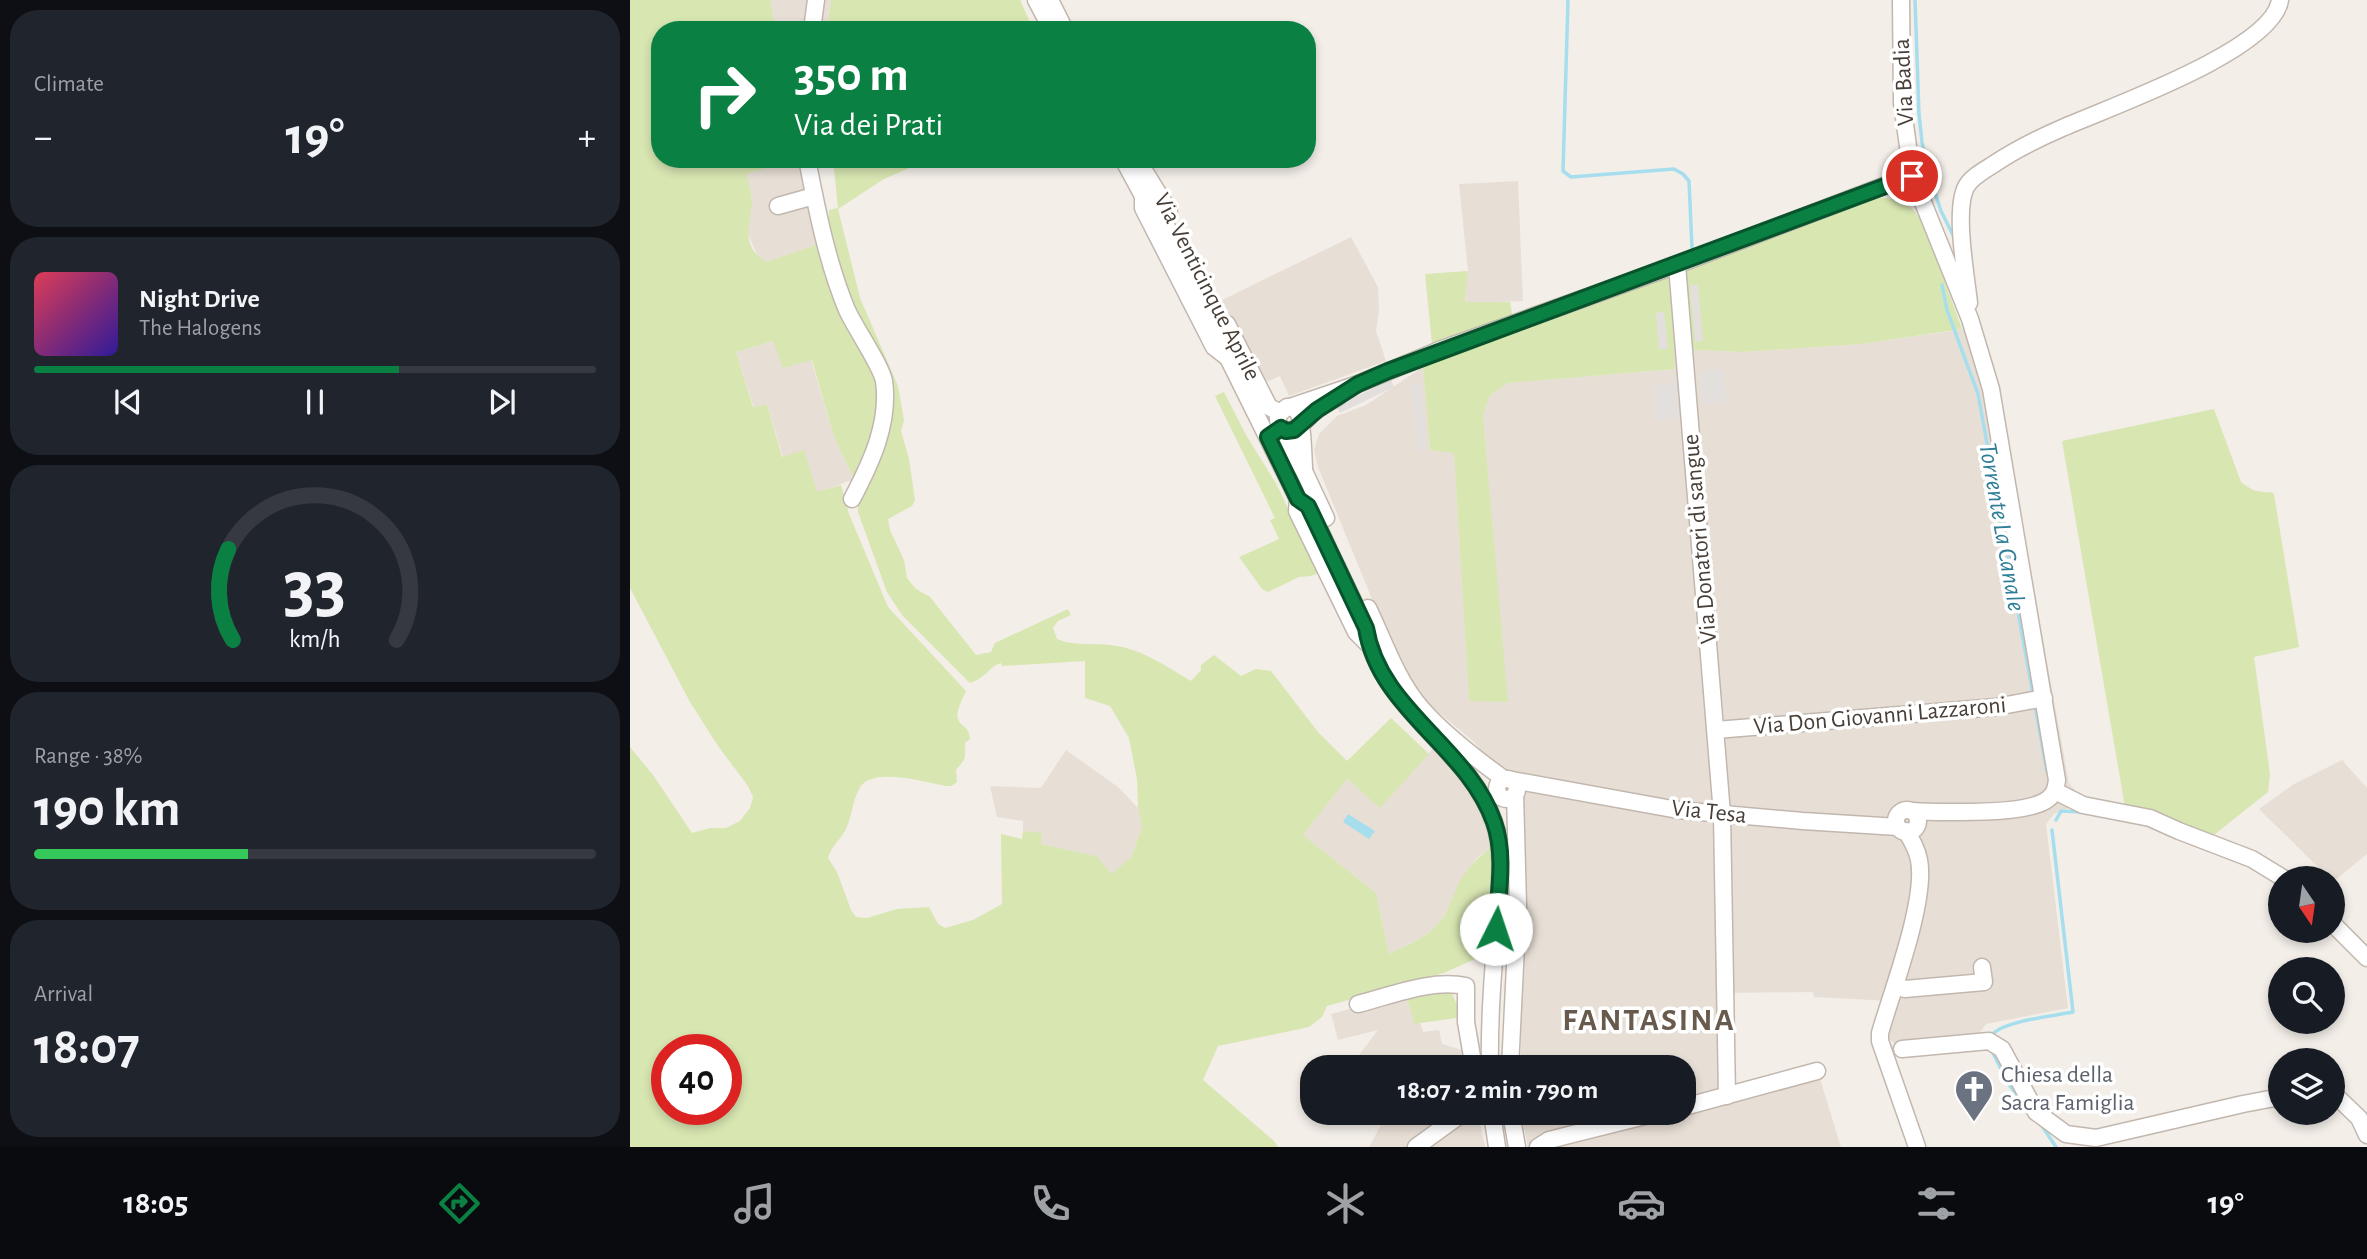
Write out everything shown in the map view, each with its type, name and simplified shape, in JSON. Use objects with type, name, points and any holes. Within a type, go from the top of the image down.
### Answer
[{"type":"street","points":[[813,21],[816,0]]},
{"type":"street","points":[[1036,0],[1047,21]]},
{"type":"street","points":[[1050,0],[1060,21]]},
{"type":"street","name":"Via Badia","points":[[1901,0],[1902,103],[1912,176],[1970,319]]},
{"type":"street","points":[[2268,869],[2252,859],[2150,818],[2083,805],[2055,791],[2057,780],[2037,700],[1991,389],[1970,319],[1960,204],[1966,185],[2010,153],[2059,129],[2159,89],[2241,46],[2261,28],[2280,0]]},
{"type":"street","points":[[809,168],[827,253],[847,311],[884,379],[884,415],[870,465],[852,499]]},
{"type":"street","name":"Via Venticinque Aprile","points":[[1128,168],[1143,196],[1154,202],[1225,341],[1228,358],[1259,421],[1280,421]]},
{"type":"street","name":"Via Venticinque Aprile","points":[[1143,168],[1180,229],[1269,407],[1280,421],[1288,445],[1304,471],[1404,683],[1421,708],[1508,788]]},
{"type":"street","points":[[1280,421],[1358,384],[1442,349],[1912,176]]},
{"type":"street","points":[[778,206],[814,196]]},
{"type":"street","name":"Via Donatori di sangue","points":[[1676,265],[1722,814],[1727,1096]]},
{"type":"street","points":[[1300,424],[1358,384]]},
{"type":"street","points":[[1280,421],[1299,413],[1300,424]]},
{"type":"street","name":"Via Venticinque Aprile","points":[[1280,421],[1298,499],[1308,506],[1366,628],[1369,644],[1401,702],[1474,783],[1495,824],[1500,876],[1491,1055]]},
{"type":"street","name":"Via Venticinque Aprile","points":[[1300,424],[1303,434],[1304,471]]},
{"type":"street","name":"Via Don Giovanni Lazzaroni","points":[[1716,730],[1996,707],[2037,700]]},
{"type":"street","name":"Via Tesa","points":[[1508,788],[1546,787],[1678,810],[1874,825],[1912,824],[2012,810],[2048,800],[2055,791]]},
{"type":"street","points":[[1508,788],[1517,830],[1518,905],[1511,1055]]},
{"type":"street","points":[[1912,824],[1920,862],[1920,876],[1915,909],[1880,1032],[1880,1041],[1917,1147]]},
{"type":"street","points":[[2345,936],[2367,958]]},
{"type":"street","points":[[1895,986],[1905,989],[1984,982],[1982,967]]},
{"type":"street","points":[[1358,1004],[1434,985],[1451,983],[1466,986],[1466,1022],[1472,1055]]},
{"type":"street","points":[[1902,1049],[1989,1041],[2002,1049],[2036,1112],[2066,1134],[2086,1137],[2096,1138],[2268,1100]]},
{"type":"street","points":[[1696,1104],[1817,1071]]},
{"type":"street","points":[[2345,1105],[2359,1118],[2367,1135]]},
{"type":"street","points":[[1416,1147],[1446,1125]]},
{"type":"street","points":[[1494,1125],[1497,1147]]},
{"type":"street","points":[[1516,1141],[1543,1143],[1611,1125]]},
{"type":"shaded area","points":[[770,0],[831,0],[828,21],[774,21]]},
{"type":"shaded area","points":[[767,168],[800,168],[820,244],[766,262],[758,257],[747,232],[752,198],[746,174]]},
{"type":"shaded area","points":[[1518,181],[1523,301],[1465,303],[1468,271],[1459,184]]},
{"type":"shaded area","points":[[1351,237],[1378,287],[1379,312],[1376,331],[1386,361],[1289,396],[1280,376],[1264,383],[1220,301]]},
{"type":"shaded area","points":[[1690,285],[1698,285],[1703,341],[1695,342]]},
{"type":"shaded area","points":[[1664,312],[1668,349],[1659,349],[1656,313]]},
{"type":"shaded area","points":[[1979,327],[2009,452],[2069,783],[2080,796],[2067,809],[2054,814],[2046,824],[2068,1008],[1986,1024],[1976,1038],[1896,1045],[1884,1034],[1891,1001],[1814,997],[1813,992],[1722,993],[1725,1094],[1817,1069],[1841,1147],[1528,1147],[1523,1125],[1696,1125],[1696,1055],[1521,1055],[1522,848],[1505,778],[1473,741],[1420,697],[1385,631],[1318,467],[1314,450],[1319,434],[1337,416],[1366,405],[1423,367],[1430,450],[1454,452],[1469,700],[1507,702],[1483,415],[1490,395],[1508,383],[1675,369],[1673,349],[1743,352],[1862,344]]},
{"type":"shaded area","points":[[773,341],[811,359],[834,437],[854,479],[817,493],[783,457],[767,404],[754,408],[736,352]]},
{"type":"shaded area","points":[[1723,369],[1727,402],[1702,404],[1699,372]]},
{"type":"shaded area","points":[[1391,380],[1394,387],[1340,413],[1336,406]]},
{"type":"shaded area","points":[[1677,383],[1679,418],[1656,420],[1653,384]]},
{"type":"shaded area","points":[[1412,384],[1421,384],[1426,450],[1417,451]]},
{"type":"shaded area","points":[[1435,746],[1468,786],[1489,826],[1492,846],[1477,858],[1460,882],[1437,926],[1421,938],[1389,954],[1376,893],[1303,835],[1347,779],[1380,807]]},
{"type":"shaded area","points":[[1066,750],[1118,787],[1138,808],[1142,826],[1132,856],[1112,875],[1095,856],[1041,844],[1042,834],[1023,831],[1023,821],[997,817],[990,786],[1041,788]]},
{"type":"shaded area","points":[[2342,760],[2367,788],[2367,854],[2345,872],[2345,866],[2317,866],[2259,809],[2294,784]]},
{"type":"shaded area","points":[[1406,994],[1414,1023],[1420,1022],[1423,1032],[1439,1030],[1442,1044],[1462,1050],[1463,1055],[1359,1055],[1378,1030],[1338,1040],[1331,1014]]},
{"type":"shaded area","points":[[1381,1125],[1480,1125],[1485,1147],[1369,1147]]},
{"type":"green space","points":[[630,0],[770,0],[774,21],[651,21],[651,168],[767,168],[746,174],[752,199],[748,235],[753,249],[766,262],[828,241],[829,210],[838,208],[834,168],[909,168],[884,179],[838,209],[860,298],[898,386],[904,420],[901,431],[909,459],[915,500],[912,506],[888,519],[890,530],[904,560],[907,578],[916,589],[930,597],[976,655],[991,652],[995,643],[1068,609],[1071,615],[1058,621],[1053,628],[1057,639],[1127,648],[1155,660],[1191,681],[1201,670],[1201,665],[1214,655],[1241,676],[1256,669],[1271,671],[1318,732],[1347,761],[1391,718],[1429,754],[1380,808],[1347,779],[1303,835],[1376,893],[1389,954],[1420,938],[1436,926],[1447,911],[1466,872],[1492,846],[1494,862],[1490,943],[1486,954],[1444,973],[1327,1006],[1322,1017],[1309,1027],[1218,1046],[1203,1080],[1278,1147],[630,1147],[630,747],[653,775],[692,833],[711,828],[726,828],[740,821],[750,808],[753,797],[748,786],[690,702],[630,588]],"holes":[[[773,341],[783,368],[812,360],[834,437],[854,479],[863,487],[865,495],[858,505],[858,512],[887,592],[902,615],[970,683],[1001,663],[1002,666],[1085,661],[1085,698],[1110,706],[1129,738],[1137,779],[1142,826],[1132,856],[1112,874],[1096,856],[1041,844],[1042,833],[1023,831],[1022,839],[1001,834],[1002,904],[973,920],[945,928],[938,924],[929,907],[897,909],[867,918],[856,917],[851,910],[837,872],[828,858],[843,835],[859,789],[865,782],[886,777],[951,786],[957,782],[956,770],[965,758],[965,743],[970,739],[968,731],[957,716],[966,691],[888,607],[849,514],[841,485],[817,492],[804,450],[782,457],[767,404],[753,407],[736,352]]]},
{"type":"green space","points":[[831,0],[1020,0],[1030,21],[828,21]]},
{"type":"green space","points":[[1863,197],[1899,201],[1918,216],[1924,225],[1962,329],[1862,344],[1743,352],[1674,349],[1675,369],[1508,383],[1490,395],[1483,415],[1508,702],[1469,701],[1454,453],[1430,450],[1423,367],[1433,354],[1425,274],[1468,271],[1465,302],[1510,302],[1514,324]]},
{"type":"green space","points":[[1224,392],[1246,435],[1277,485],[1318,573],[1299,577],[1268,592],[1262,589],[1239,557],[1279,539],[1270,520],[1275,518],[1215,396]]},
{"type":"green space","points":[[2214,409],[2241,482],[2255,490],[2274,494],[2299,647],[2254,657],[2270,774],[2268,792],[2210,838],[2125,807],[2062,441]]},
{"type":"green space","points":[[1445,989],[1452,993],[1458,1008],[1463,1010],[1463,1017],[1414,1024],[1406,994]]},
{"type":"water","points":[[1348,814],[1375,831],[1369,839],[1343,822]]},
{"type":"waterway","points":[[1568,0],[1563,171],[1571,177],[1674,169],[1683,174],[1689,181],[1692,248]]},
{"type":"waterway","name":"Torrente La Canale","points":[[1915,0],[1922,142],[1941,211],[1954,237]]},
{"type":"waterway","name":"Torrente La Canale","points":[[1942,285],[1947,310],[1978,394],[2033,694]]},
{"type":"waterway","name":"Torrente La Canale","points":[[2035,705],[2047,772]]},
{"type":"waterway","name":"Torrente La Canale","points":[[2056,820],[2061,811],[2082,812]]},
{"type":"waterway","points":[[1991,1036],[2005,1026],[2073,1012],[2052,830]]},
{"type":"waterway","points":[[1992,1051],[2009,1085],[2022,1101]]},
{"type":"waterway","points":[[2042,1126],[2056,1147]]},
{"type":"place","name":"Chiesa della Sacra Famiglia","points":[[1974,1123]]},
{"type":"district","name":"FANTASINA","points":[[1649,1020]]},
{"type":"route","points":[[1496,929],[1500,876],[1498,847],[1495,824],[1485,801],[1455,760],[1401,702],[1385,677],[1369,644],[1366,628],[1308,506],[1298,499],[1268,437],[1281,428],[1286,431],[1294,430],[1317,410],[1358,384],[1442,349],[1912,176]]}]
